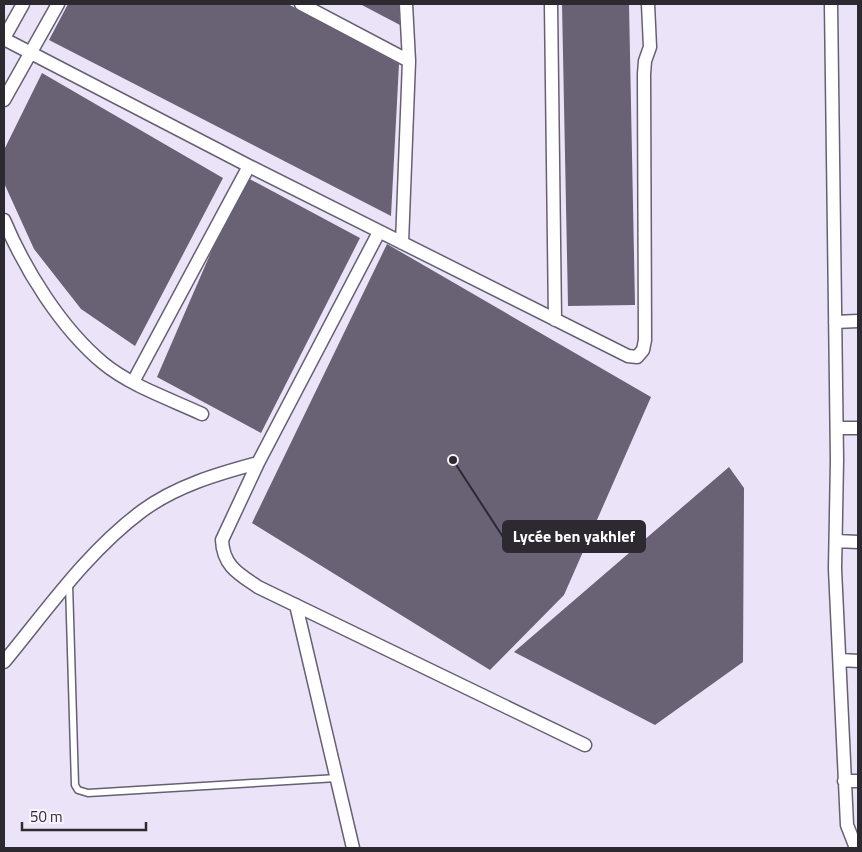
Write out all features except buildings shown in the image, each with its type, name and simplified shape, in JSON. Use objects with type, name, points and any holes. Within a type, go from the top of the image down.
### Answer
[{"type":"street","points":[[24,4],[4,39],[379,232],[628,356],[637,357],[643,350],[645,340],[644,61],[650,47],[648,4]]},
{"type":"street","points":[[4,100],[58,4]]},
{"type":"street","points":[[301,4],[409,61]]},
{"type":"street","points":[[402,243],[409,61],[406,4]]},
{"type":"street","points":[[551,4],[555,320]]},
{"type":"street","points":[[831,4],[836,428],[835,569],[841,660],[847,825],[856,848]]},
{"type":"street","points":[[133,382],[249,166]]},
{"type":"street","points":[[4,220],[30,274],[60,316],[104,364],[133,382],[202,414]]},
{"type":"street","points":[[379,232],[226,528],[222,540],[222,553],[234,569],[258,587],[585,745]]},
{"type":"street","points":[[835,322],[858,321]]},
{"type":"street","points":[[836,428],[858,428]]},
{"type":"street","points":[[4,662],[98,549],[143,510],[180,489],[214,474],[258,464]]},
{"type":"street","points":[[836,541],[858,542]]},
{"type":"street","points":[[296,605],[353,848]]},
{"type":"street","points":[[841,660],[858,661]]},
{"type":"street","points":[[844,781],[858,781]]},
{"type":"lane","points":[[70,583],[74,784],[78,790],[88,794],[337,778]]},
{"type":"place","name":"Lycée ben yakhlef","points":[[453,460]]}]
